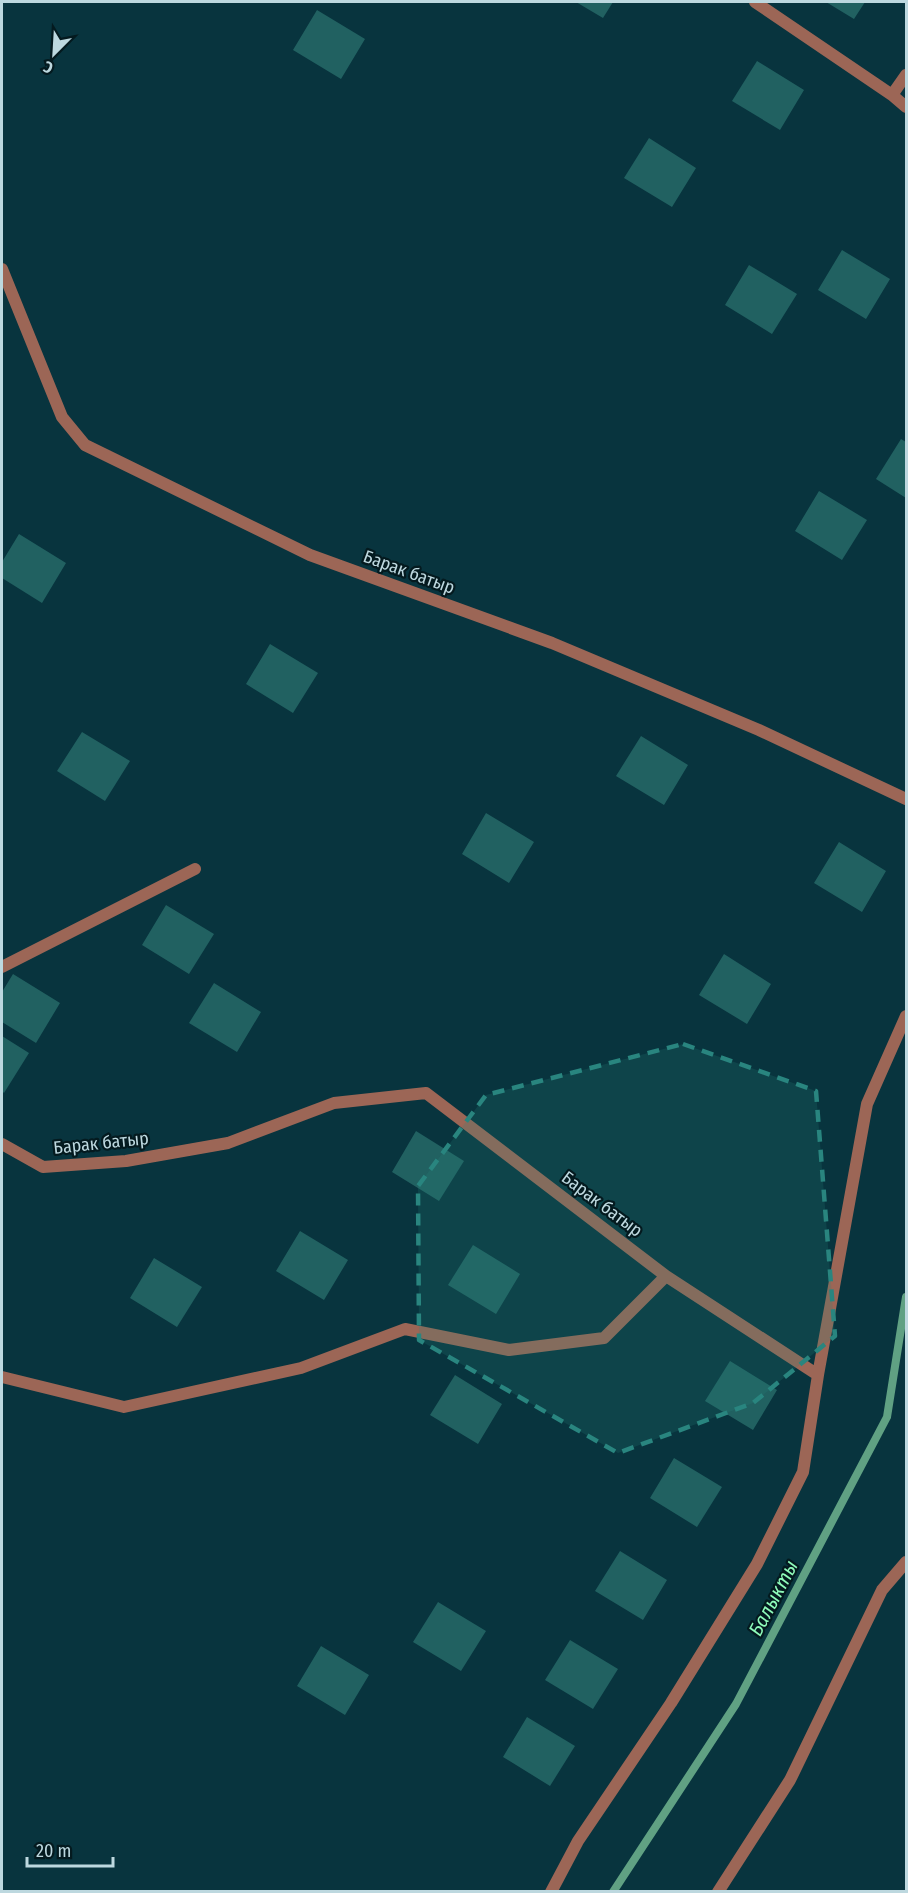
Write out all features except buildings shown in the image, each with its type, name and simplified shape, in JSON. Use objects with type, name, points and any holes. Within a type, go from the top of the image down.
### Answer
[{"type":"street","points":[[755,2],[892,95],[906,107]]},
{"type":"street","points":[[892,95],[906,75]]},
{"type":"street","name":"Барак батыр","points":[[2,269],[62,417],[84,445],[309,555],[552,643],[759,730],[906,799]]},
{"type":"street","points":[[2,967],[195,868]]},
{"type":"street","points":[[552,1892],[578,1841],[671,1703],[757,1564],[803,1472],[818,1375],[867,1104],[906,1016]]},
{"type":"street","name":"Барак батыр","points":[[2,1144],[43,1167],[126,1161],[228,1143],[334,1103],[426,1093],[666,1276],[818,1375]]},
{"type":"street","points":[[2,1377],[124,1407],[301,1368],[405,1329],[509,1350],[604,1338],[666,1276]]},
{"type":"street","points":[[718,1892],[790,1780],[882,1590],[906,1562]]},
{"type":"highlighted area","points":[[683,1044],[816,1091],[835,1336],[753,1403],[618,1453],[419,1340],[418,1186],[486,1095]]},
{"type":"waterway","name":"Балыкты","points":[[613,1892],[736,1704],[887,1417],[906,1297]]}]
